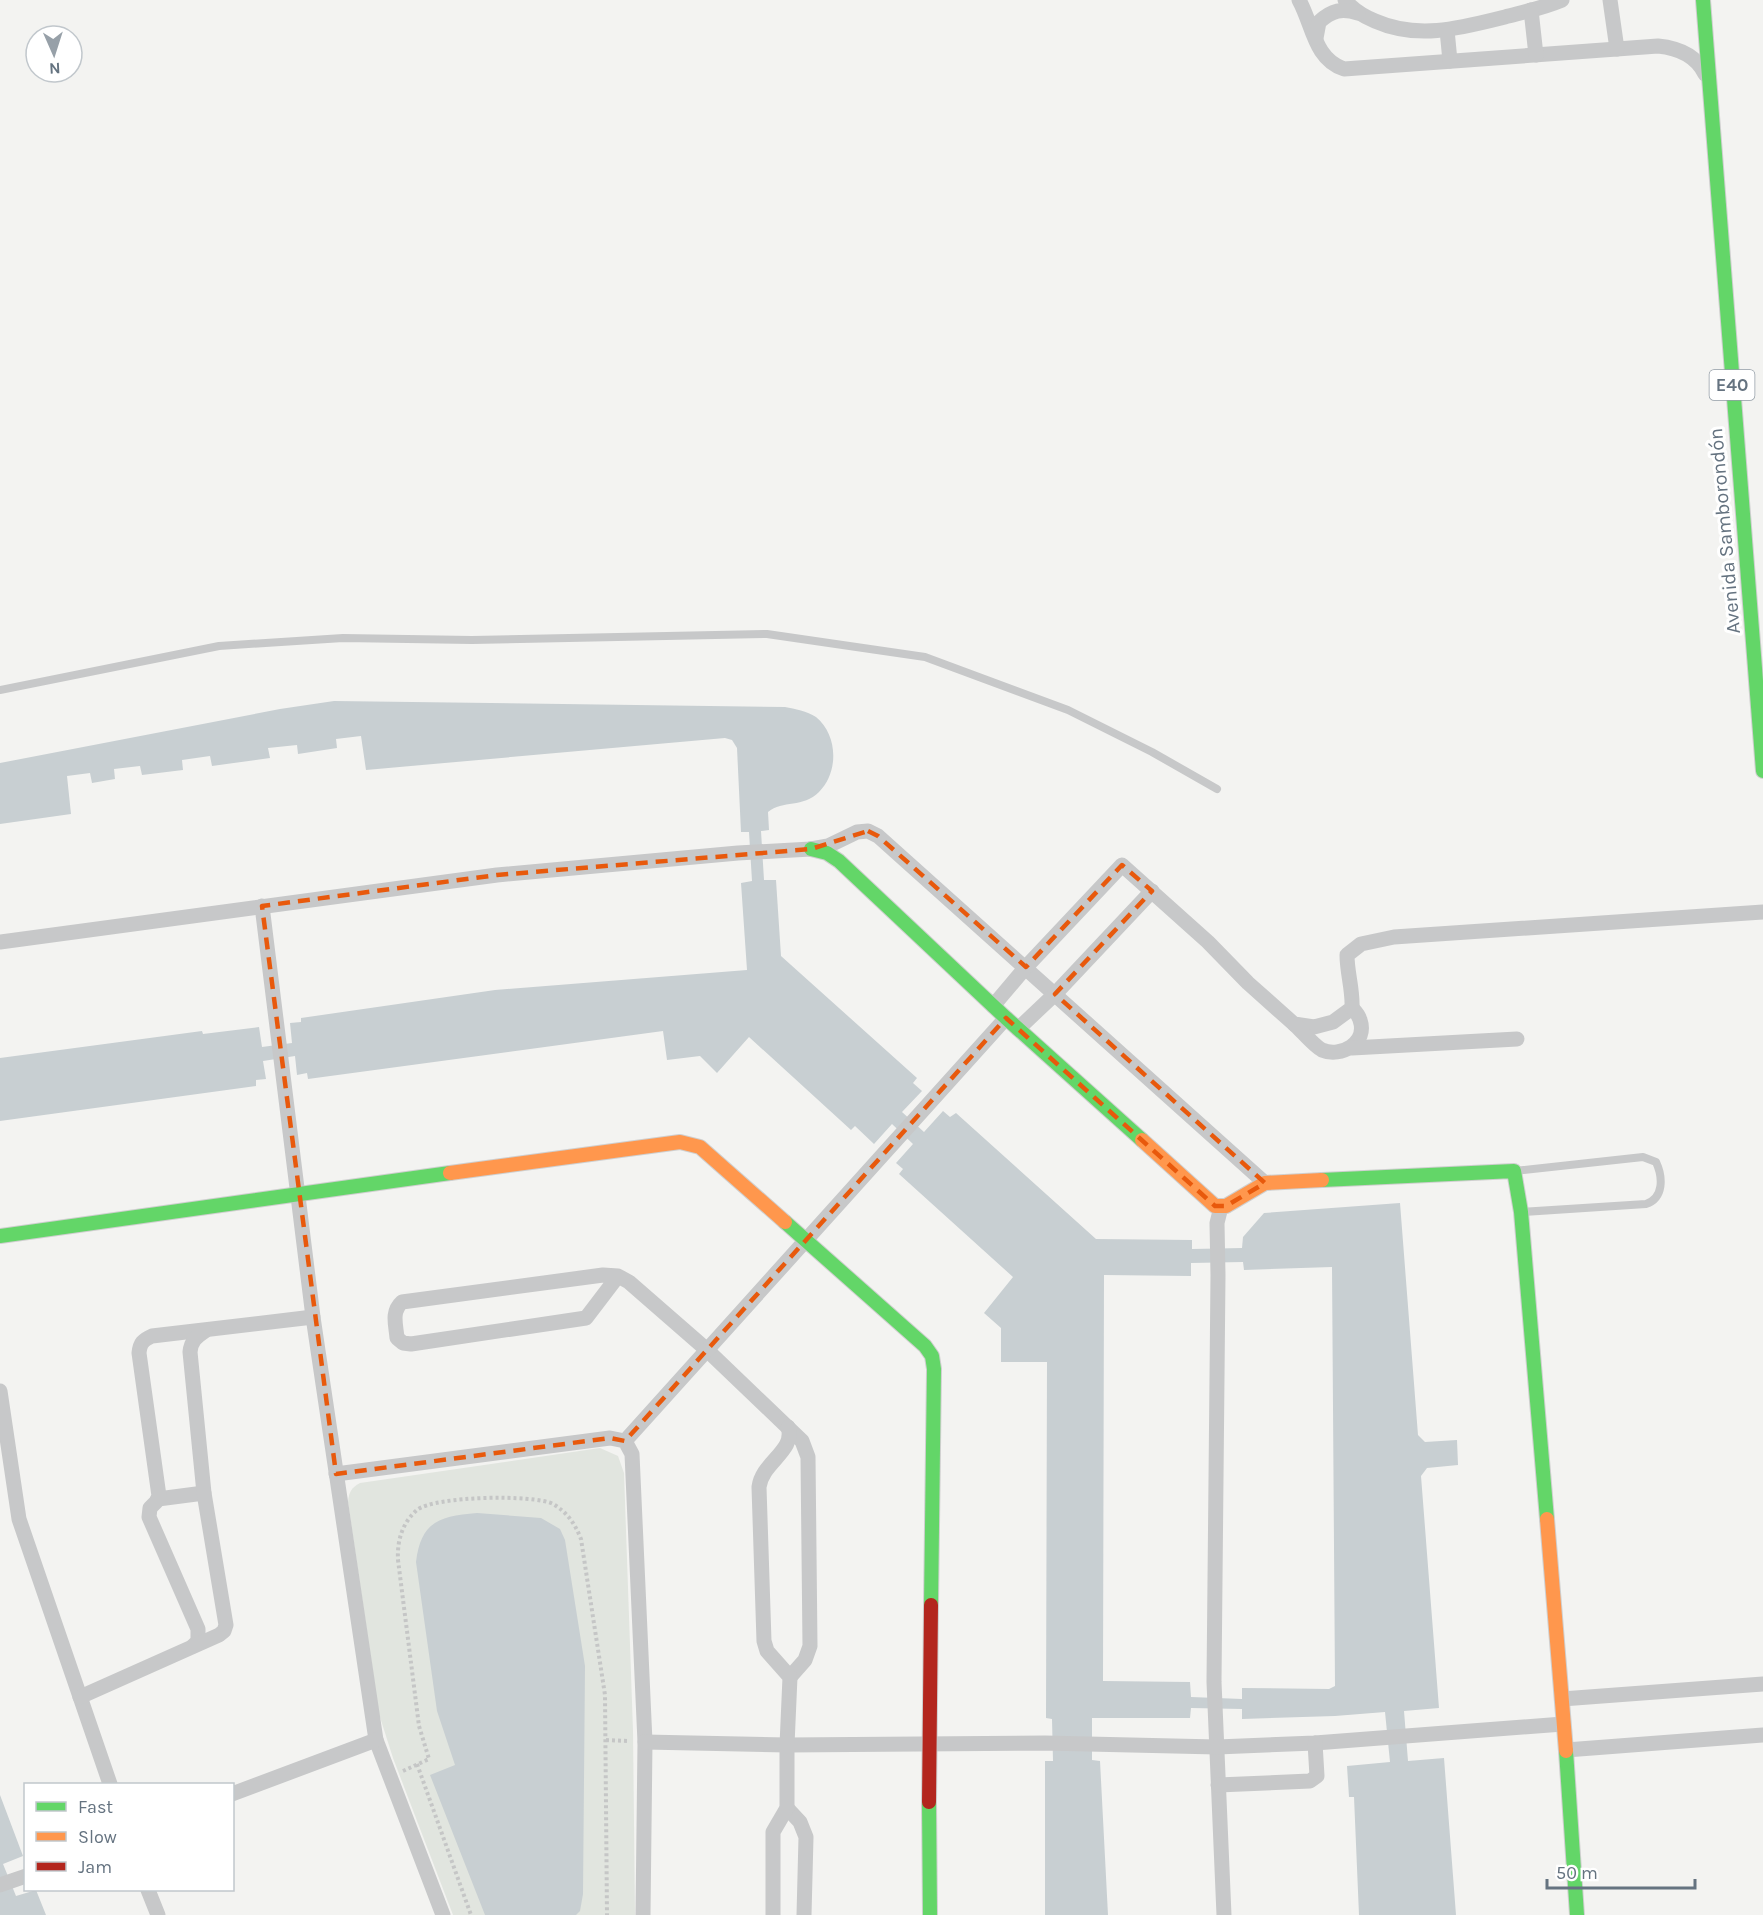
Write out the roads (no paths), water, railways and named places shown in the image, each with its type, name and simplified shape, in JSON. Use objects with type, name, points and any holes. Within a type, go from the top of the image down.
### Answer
[{"type":"main road","name":"Avenida Samborondón","points":[[1703,0],[1763,771]]},
{"type":"main road","points":[[811,849],[827,853],[839,861],[1006,1018],[1210,1202],[1221,1207],[1265,1183],[1515,1171],[1521,1212],[1562,1699],[1577,1915]]},
{"type":"main road","points":[[0,1236],[680,1142],[700,1147],[925,1346],[932,1356],[934,1369],[928,1744],[930,1915]]},
{"type":"street","points":[[1299,0],[1307,13],[1317,44],[1326,59],[1333,65],[1344,69],[1658,46],[1672,47],[1684,52],[1702,67],[1710,82]]},
{"type":"street","points":[[1345,0],[1361,14]]},
{"type":"street","points":[[1317,44],[1317,28],[1325,16],[1340,10],[1361,14],[1389,27],[1429,32],[1447,30],[1531,10],[1562,0]]},
{"type":"street","points":[[1610,0],[1617,49]]},
{"type":"street","points":[[1531,10],[1536,55]]},
{"type":"street","points":[[1447,30],[1450,61]]},
{"type":"street","points":[[0,942],[498,875],[738,853],[811,849],[828,846],[857,832],[868,831],[878,836],[1026,967],[1265,1183]]},
{"type":"street","points":[[993,1006],[1026,967],[1122,865],[1208,942],[1248,983],[1320,1049],[1338,1053],[1352,1048],[1517,1039]]},
{"type":"street","points":[[1018,1029],[1055,994],[1152,891]]},
{"type":"street","points":[[262,906],[313,1317],[376,1740],[443,1915]]},
{"type":"street","points":[[1352,1048],[1361,1034],[1360,1020],[1352,1008],[1353,994],[1347,970],[1347,955],[1361,944],[1394,937],[1763,912]]},
{"type":"street","points":[[1294,1024],[1314,1027],[1333,1022],[1352,1008]]},
{"type":"street","points":[[625,1441],[1006,1018]]},
{"type":"street","points":[[1221,1207],[1217,1223],[1214,1682],[1224,1915]]},
{"type":"street","points":[[618,1276],[586,1318],[411,1344],[403,1343],[397,1338],[395,1313],[402,1302],[603,1275],[618,1276],[629,1282],[707,1350],[802,1441],[806,1449],[808,1481],[810,1646],[805,1660],[790,1677],[787,1808],[773,1833],[773,1915]]},
{"type":"street","points":[[158,1499],[140,1345],[144,1339],[152,1336],[313,1317]]},
{"type":"street","points":[[80,1697],[224,1631],[226,1625],[204,1493],[190,1352],[191,1344],[204,1331]]},
{"type":"street","points":[[0,1391],[19,1519],[109,1783]]},
{"type":"street","points":[[788,1427],[790,1434],[788,1445],[765,1470],[760,1478],[759,1487],[764,1641],[767,1651],[790,1677]]},
{"type":"street","points":[[336,1474],[610,1438],[625,1441]]},
{"type":"street","points":[[625,1441],[632,1454],[645,1742],[643,1915]]},
{"type":"street","points":[[193,1646],[198,1641],[198,1629],[149,1517],[150,1508],[158,1499],[204,1493]]},
{"type":"street","points":[[1562,1699],[1763,1684]]},
{"type":"street","points":[[645,1742],[787,1745],[1045,1743],[1217,1747],[1315,1743],[1563,1724]]},
{"type":"street","points":[[1566,1750],[1763,1735]]},
{"type":"street","points":[[234,1793],[376,1740]]},
{"type":"street","points":[[1218,1785],[1310,1781],[1317,1776],[1315,1743]]},
{"type":"street","points":[[787,1808],[800,1822],[806,1837],[804,1915]]},
{"type":"street","points":[[0,1885],[24,1877]]},
{"type":"street","points":[[148,1891],[158,1915]]},
{"type":"lane","points":[[0,690],[219,646],[343,638],[472,640],[767,634],[925,657],[1068,710],[1152,752],[1216,789]]},
{"type":"lane","points":[[1515,1171],[1643,1157],[1656,1162],[1659,1169],[1658,1196],[1646,1204],[1521,1212]]}]
